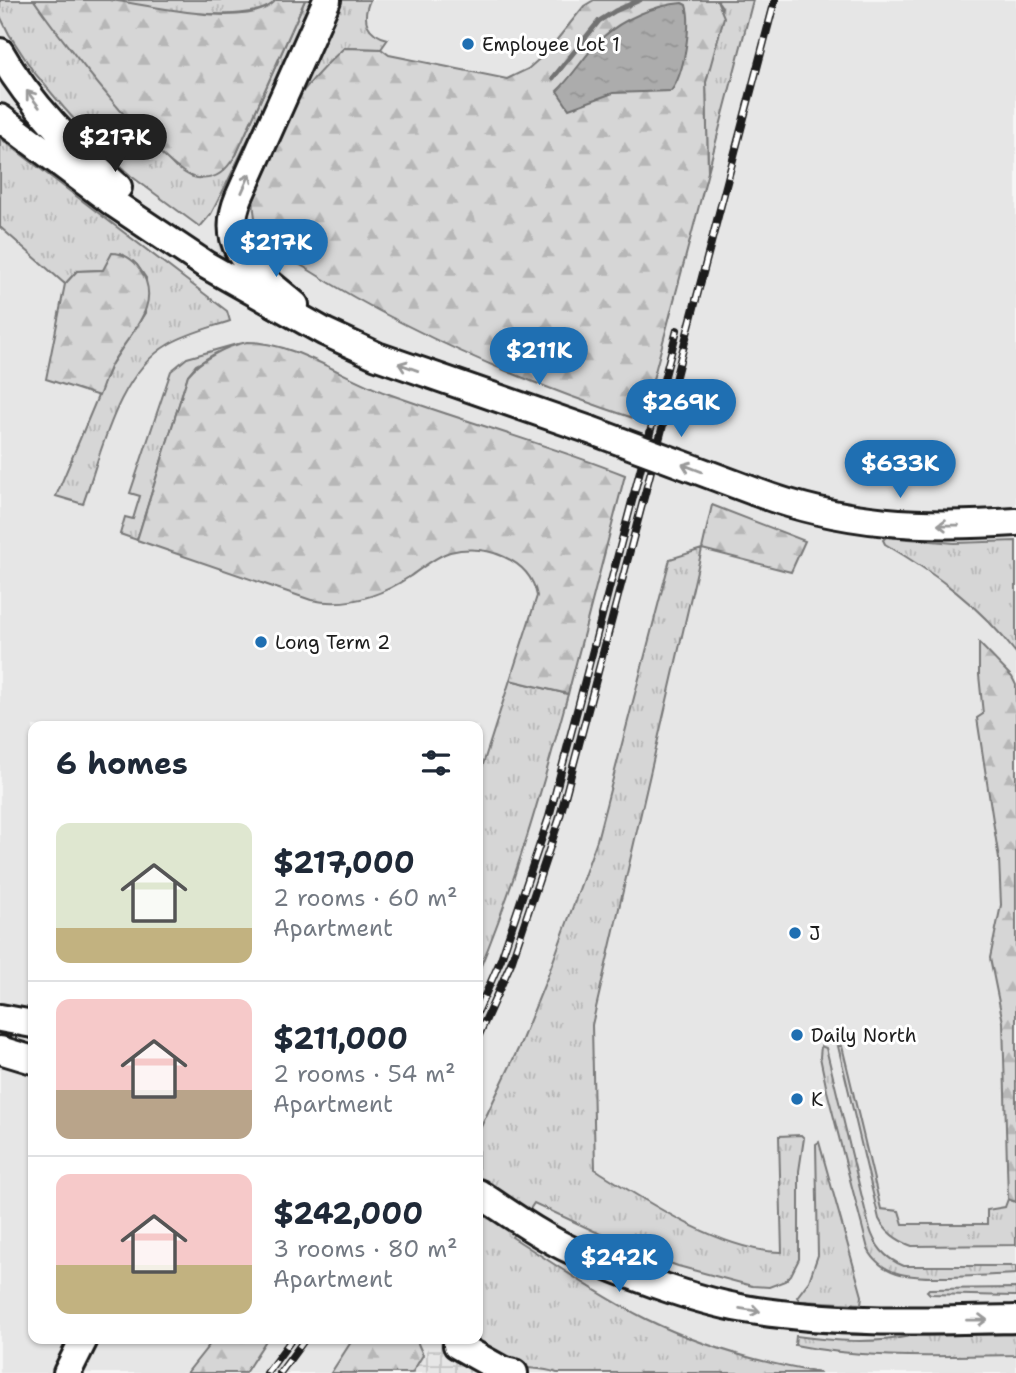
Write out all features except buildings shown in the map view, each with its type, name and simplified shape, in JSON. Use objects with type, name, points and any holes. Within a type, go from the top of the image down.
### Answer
[{"type":"main road","points":[[325,332],[244,259],[238,252],[232,233],[233,211],[327,0]]},
{"type":"main road","points":[[0,52],[38,106],[78,152],[206,265]]},
{"type":"main road","points":[[0,118],[115,204],[206,265],[325,332],[377,356],[813,511],[862,521],[959,526],[1016,522]]},
{"type":"main road","points":[[0,1018],[28,1023]]},
{"type":"main road","points":[[0,1050],[28,1058]]},
{"type":"main road","points":[[483,1196],[572,1251],[684,1293],[742,1309],[802,1317],[863,1320],[1016,1319]]},
{"type":"main road","points":[[67,1373],[82,1344]]},
{"type":"main road","points":[[456,1344],[473,1373]]},
{"type":"main road","points":[[458,1344],[502,1370],[514,1373]]},
{"type":"shaded area","points":[[0,0],[1016,0],[1016,1373],[0,1373]]},
{"type":"shaded area","points":[[431,1344],[455,1344],[473,1373],[412,1373]]},
{"type":"green space","points":[[0,0],[34,0],[102,87],[176,168],[236,155],[305,0],[315,0],[226,185],[211,214],[200,227],[131,176],[98,146],[64,108],[33,71],[9,34],[0,16]]},
{"type":"green space","points":[[34,0],[109,0],[221,15],[244,14],[263,9],[276,0],[305,0],[236,155],[229,165],[215,176],[197,178],[181,171],[137,129],[87,70]]},
{"type":"green space","points":[[112,0],[276,0],[264,8],[223,14],[147,8]]},
{"type":"green space","points":[[336,0],[370,0],[366,14],[368,25],[375,34],[388,39],[381,49],[344,48],[279,124]]},
{"type":"green space","points":[[594,0],[717,0],[724,17],[706,82],[708,172],[642,421],[511,373],[385,314],[273,247],[259,231],[254,207],[256,181],[276,130],[309,84],[344,48],[381,49],[389,55],[507,79],[528,69],[547,52],[584,6]]},
{"type":"green space","points":[[717,0],[753,0],[708,172],[706,82],[722,7]]},
{"type":"green space","points":[[0,138],[227,311],[230,321],[169,344],[151,357],[137,374],[114,415],[83,504],[56,496],[111,365],[145,313],[146,278],[137,265],[121,253],[103,270],[77,271],[65,284],[0,227]]},
{"type":"green space","points":[[112,253],[124,255],[137,265],[146,282],[148,295],[141,319],[111,365],[99,396],[46,379],[65,284],[77,271],[103,270]]},
{"type":"green space","points":[[247,342],[300,354],[386,393],[625,475],[568,694],[510,680],[537,596],[533,583],[516,563],[491,552],[450,552],[398,584],[374,595],[349,601],[324,602],[311,600],[137,540],[188,375],[214,354]]},
{"type":"green space","points":[[237,344],[196,365],[188,375],[137,540],[120,534],[125,517],[133,519],[140,496],[130,493],[171,371],[187,358]]},
{"type":"green space","points":[[712,505],[805,541],[791,572],[702,549]]},
{"type":"green space","points":[[886,537],[954,543],[1016,541],[1016,653],[988,620],[939,579],[885,544],[883,540]]},
{"type":"green space","points":[[702,549],[592,1025],[595,1169],[660,1209],[709,1234],[759,1250],[782,1252],[779,1136],[801,1135],[804,1138],[799,1171],[799,1259],[785,1281],[769,1287],[752,1286],[678,1266],[639,1252],[534,1203],[512,1237],[611,1300],[667,1329],[731,1352],[821,1373],[557,1373],[511,1365],[499,1360],[480,1344],[483,1344],[483,1123],[519,1047],[547,978],[597,840],[670,559]]},
{"type":"green space","points":[[979,643],[1012,677],[1016,685],[1016,1202],[1008,1199],[1003,1022],[990,958],[1001,905],[999,859],[977,718],[983,714]]},
{"type":"green space","points":[[510,680],[568,694],[516,870],[483,961],[483,764]]},
{"type":"green space","points":[[821,1046],[826,1048],[869,1226],[881,1250],[904,1266],[1016,1266],[1016,1274],[938,1277],[908,1275],[888,1269],[873,1257],[868,1249],[827,1091],[820,1057]]},
{"type":"green space","points":[[838,1046],[842,1046],[881,1209],[899,1211],[903,1224],[987,1224],[987,1210],[1005,1207],[1008,1199],[1016,1202],[1016,1245],[912,1246],[897,1239],[885,1228],[879,1219]]},
{"type":"green space","points":[[819,1142],[862,1296],[861,1304],[800,1301],[797,1297],[809,1281],[818,1255],[816,1144]]},
{"type":"green space","points":[[1016,1288],[1016,1296],[930,1294],[927,1291],[929,1289]]},
{"type":"green space","points":[[1016,1334],[1016,1355],[877,1355],[795,1345],[796,1336],[868,1341],[910,1336]]},
{"type":"green space","points":[[210,1344],[264,1344],[245,1373],[187,1373]]},
{"type":"green space","points":[[350,1344],[418,1344],[423,1355],[412,1373],[331,1373]]},
{"type":"water","points":[[682,3],[686,5],[688,13],[687,36],[680,73],[671,91],[613,93],[569,109],[557,91],[603,37],[640,14]]},
{"type":"waterway","points":[[553,78],[599,21],[640,0]]},
{"type":"railway","points":[[483,1026],[511,963],[559,820],[775,0]]},
{"type":"railway","points":[[483,1000],[501,959],[549,817],[677,330]]},
{"type":"railway","points":[[267,1373],[288,1344]]},
{"type":"railway","points":[[280,1373],[301,1344]]},
{"type":"place","name":"Employee Lot 1","points":[[468,44]]},
{"type":"place","name":"Long Term 2","points":[[261,642]]},
{"type":"place","name":"J","points":[[795,933]]},
{"type":"place","name":"Daily North","points":[[797,1035]]},
{"type":"place","name":"K","points":[[797,1099]]}]
